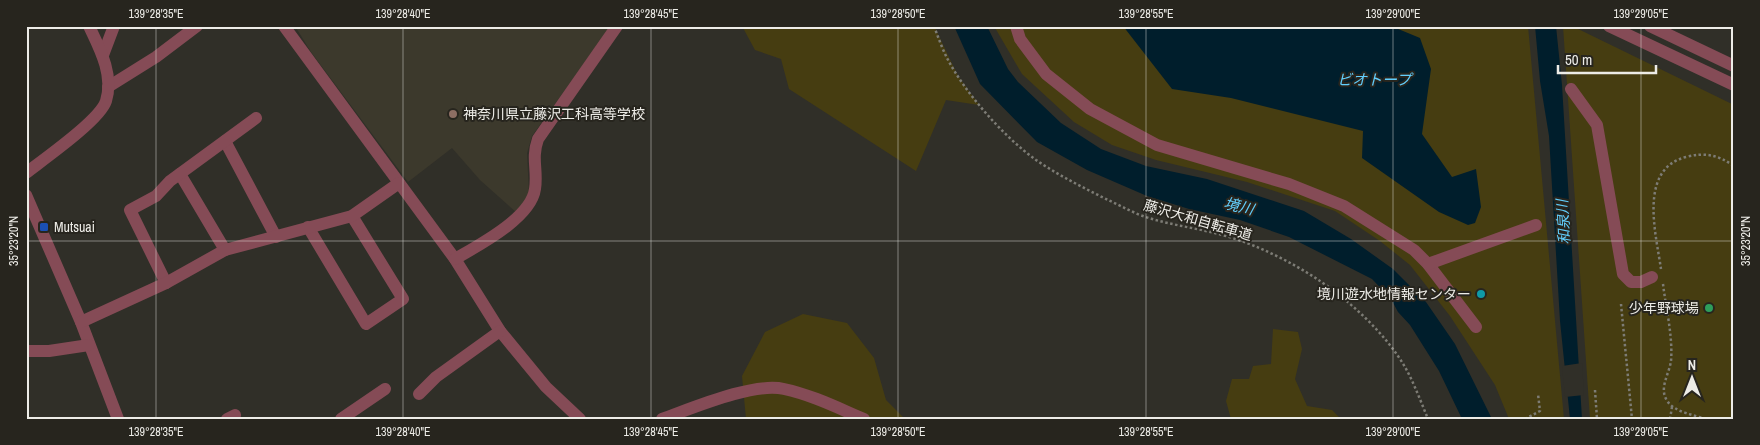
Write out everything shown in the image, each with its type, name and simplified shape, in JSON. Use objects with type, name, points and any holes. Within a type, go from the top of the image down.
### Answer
[{"type":"street","points":[[26,174],[90,122],[101,111],[106,100],[108,87],[103,56],[89,26]]},
{"type":"street","points":[[103,56],[114,26]]},
{"type":"street","points":[[108,87],[156,57],[197,26]]},
{"type":"street","points":[[284,26],[455,259],[500,331],[546,387],[580,419]]},
{"type":"street","points":[[455,259],[492,237],[511,223],[534,197],[536,176],[534,150],[538,139],[617,26]]},
{"type":"street","points":[[1016,26],[1020,39],[1046,74],[1090,110],[1157,145],[1289,184],[1344,206],[1414,250],[1428,264],[1476,327]]},
{"type":"street","points":[[1609,26],[1734,85]]},
{"type":"street","points":[[1650,26],[1734,66]]},
{"type":"street","points":[[1571,89],[1597,125],[1623,274],[1631,282],[1641,282],[1658,277]]},
{"type":"street","points":[[166,283],[130,210],[156,196],[170,181],[256,118]]},
{"type":"street","points":[[225,141],[276,236]]},
{"type":"street","points":[[180,174],[224,250]]},
{"type":"street","points":[[80,322],[166,283],[224,250],[352,216],[399,183]]},
{"type":"street","points":[[26,195],[80,322],[118,419]]},
{"type":"street","points":[[308,227],[366,324],[403,300],[352,216]]},
{"type":"street","points":[[1428,264],[1536,225]]},
{"type":"street","points":[[419,394],[449,366],[500,331]]},
{"type":"street","points":[[26,351],[49,351],[89,345]]},
{"type":"street","points":[[662,419],[752,389],[783,388],[821,400],[864,419]]},
{"type":"street","points":[[341,419],[385,389]]},
{"type":"path","name":"藤沢大和自転車道","points":[[934,26],[947,58],[979,105],[1016,142],[1054,172],[1140,215],[1231,237],[1260,248],[1315,278],[1338,294],[1364,318],[1405,367],[1428,419]]},
{"type":"path","points":[[1706,419],[1672,406],[1667,402],[1664,394],[1663,387],[1670,366],[1671,341],[1658,277],[1652,206],[1654,193],[1663,173],[1676,161],[1694,155],[1709,154],[1723,158],[1734,166]]},
{"type":"path","points":[[1620,304],[1632,419]]},
{"type":"path","points":[[1595,390],[1597,419]]},
{"type":"path","points":[[1525,419],[1540,411],[1538,394]]},
{"type":"path","points":[[1670,419],[1672,406]]},
{"type":"shaded area","name":"神奈川県立藤沢工科高等学校","points":[[295,26],[611,26],[532,136],[527,153],[529,194],[517,213],[480,180],[452,148],[408,182],[311,52]]},
{"type":"shaded area","points":[[742,26],[934,26],[958,76],[979,105],[946,100],[916,171],[789,89],[781,59],[755,50]]},
{"type":"shaded area","points":[[994,26],[1528,26],[1564,419],[1509,419],[1495,385],[1450,316],[1410,265],[1380,241],[1335,211],[1247,182],[1156,160],[1112,145],[1074,122],[1022,74]]},
{"type":"shaded area","points":[[1563,26],[1572,26],[1734,105],[1734,419],[1590,419]]},
{"type":"shaded area","points":[[803,314],[847,323],[874,358],[886,400],[905,419],[746,419],[742,376],[765,332]]},
{"type":"shaded area","points":[[1273,329],[1298,332],[1302,349],[1295,379],[1307,406],[1332,410],[1341,419],[1231,419],[1226,401],[1232,379],[1249,379],[1253,366],[1271,364]]},
{"type":"water","name":"境川","points":[[954,26],[987,26],[1008,69],[1018,82],[1061,123],[1101,149],[1146,166],[1207,179],[1304,211],[1351,239],[1393,269],[1426,302],[1455,344],[1492,419],[1462,419],[1439,371],[1410,325],[1398,312],[1391,299],[1372,279],[1289,237],[1240,220],[1189,209],[1147,196],[1087,170],[1037,142],[980,84]]},
{"type":"water","name":"ビオトープ","points":[[1123,26],[1391,26],[1420,38],[1431,69],[1422,134],[1452,177],[1476,169],[1481,207],[1475,223],[1468,225],[1439,212],[1362,158],[1363,131],[1231,98],[1172,89]]},
{"type":"water","name":"和泉川","points":[[1535,26],[1556,26],[1562,85],[1582,419],[1570,419],[1560,321],[1549,136],[1540,81]]},
{"type":"pier","points":[[1582,363],[1584,395],[1565,397],[1562,366]]},
{"type":"place","name":"神奈川県立藤沢工科高等学校","points":[[453,114]]},
{"type":"place","name":"Mutsuai","points":[[44,227]]},
{"type":"place","name":"境川遊水地情報センター","points":[[1481,294]]},
{"type":"place","name":"少年野球場","points":[[1709,308]]}]
